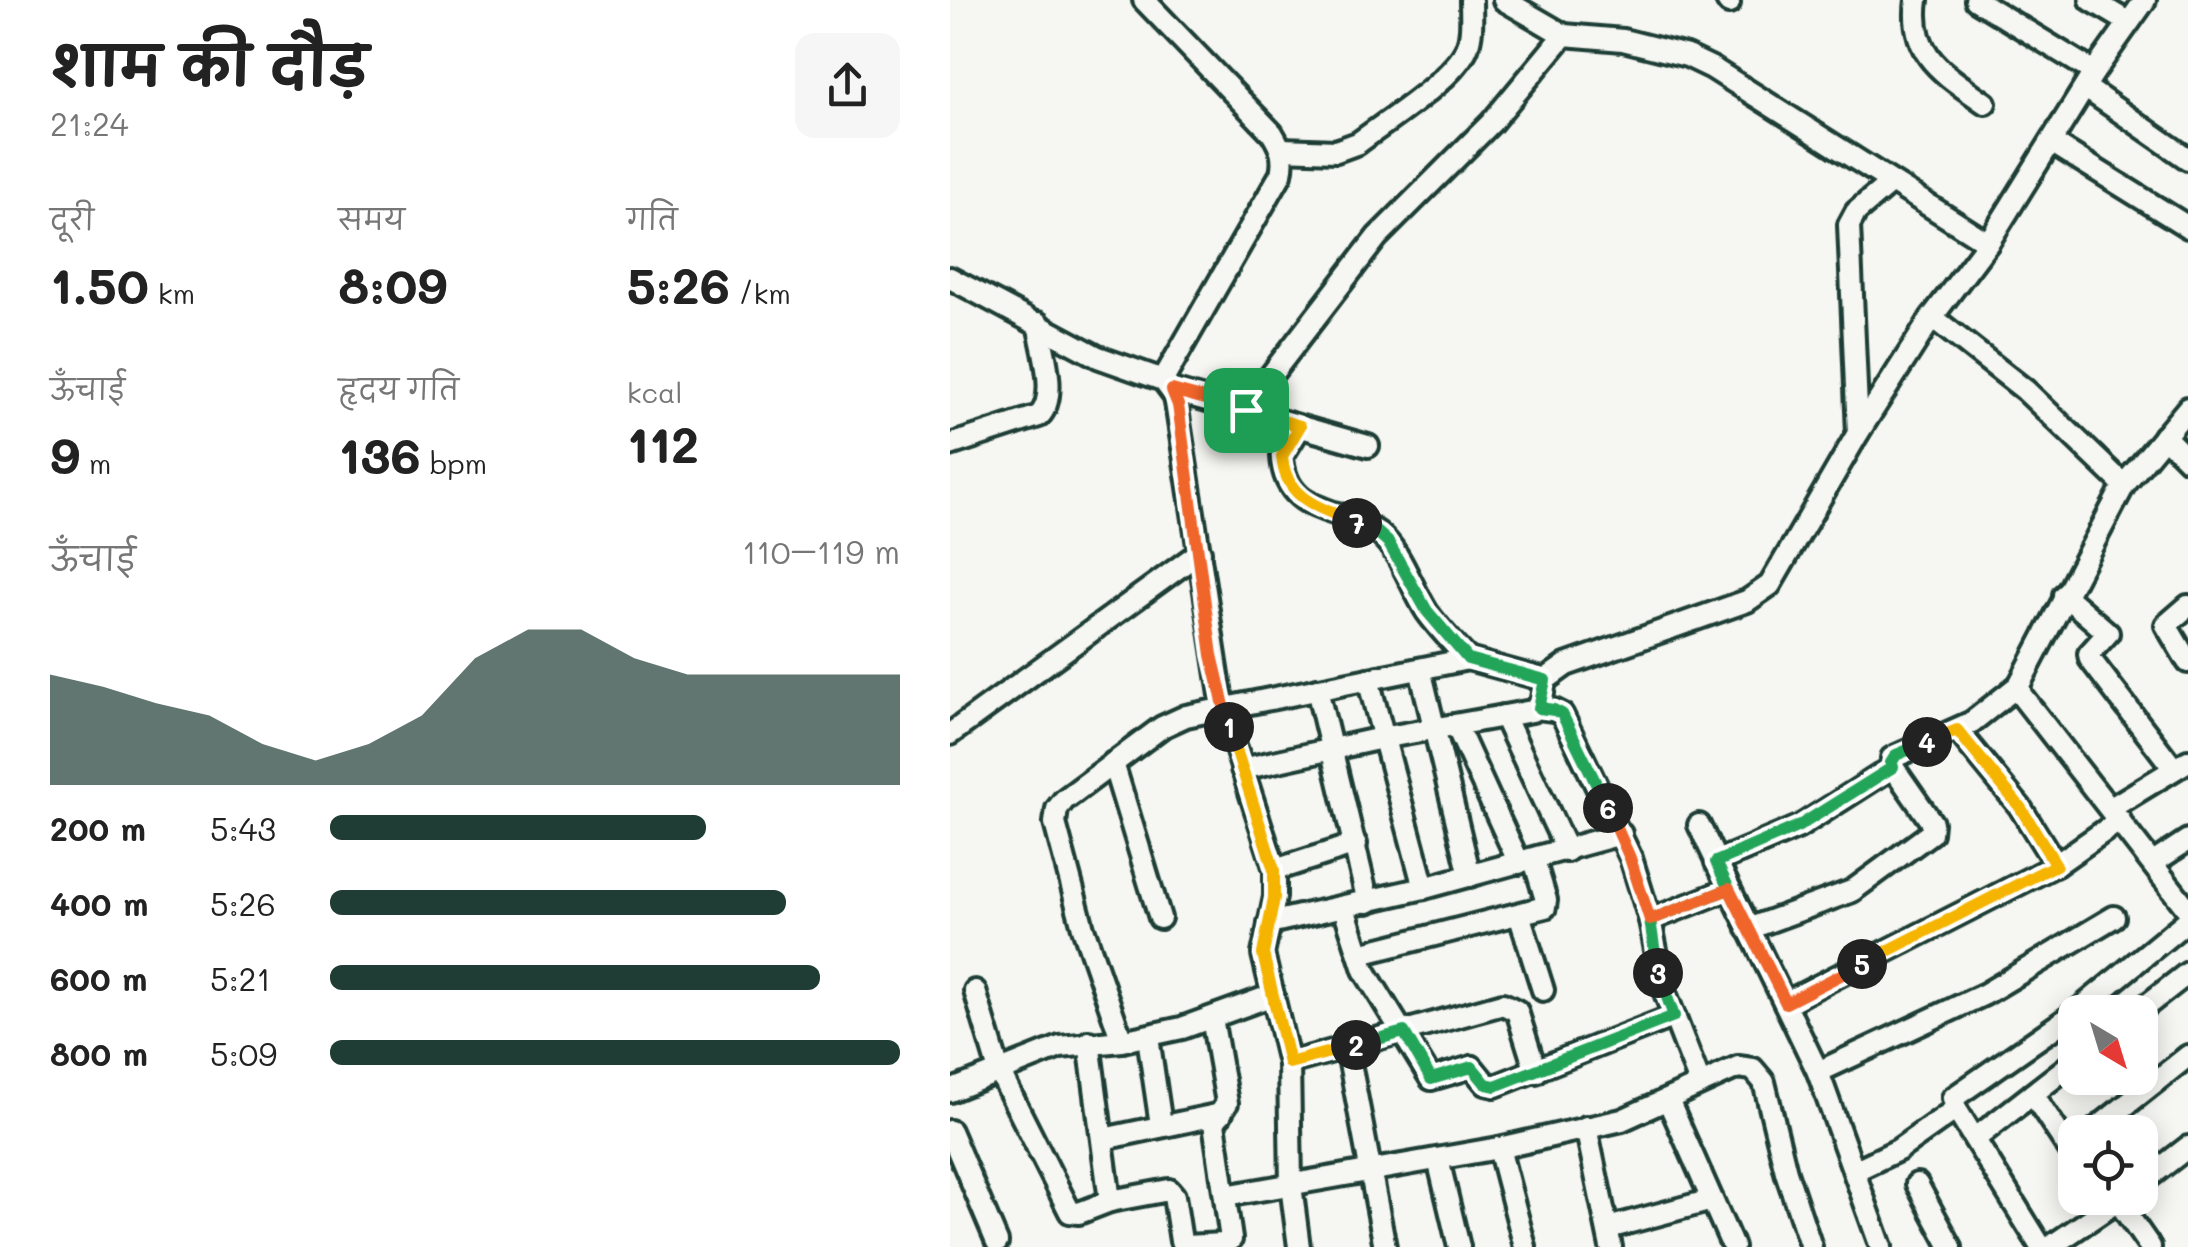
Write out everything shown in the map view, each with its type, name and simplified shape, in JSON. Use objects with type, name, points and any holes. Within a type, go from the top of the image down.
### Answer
[{"type":"street","points":[[1144,0],[1272,133],[1282,149],[1281,174],[1168,385]]},
{"type":"street","points":[[1282,149],[1344,150],[1450,73],[1470,40],[1471,0]]},
{"type":"street","points":[[1504,0],[1564,36],[1623,40],[1687,56],[1712,68],[1988,243]]},
{"type":"street","points":[[1917,0],[1916,27],[1932,64],[1985,103]]},
{"type":"street","points":[[1976,0],[2090,80],[2188,159]]},
{"type":"street","points":[[2091,0],[2128,22]]},
{"type":"street","points":[[1539,708],[1545,680],[1566,665],[1669,631],[1760,593],[1780,570],[1858,432],[1932,318],[1988,243],[2145,0]]},
{"type":"street","points":[[1246,410],[1377,237],[1491,123],[1564,36]]},
{"type":"street","points":[[2053,143],[2188,227]]},
{"type":"street","points":[[1858,432],[1849,224],[1856,212],[1890,183]]},
{"type":"street","points":[[950,278],[1098,357],[1168,385],[1368,446]]},
{"type":"street","points":[[1932,318],[2025,390],[2124,485]]},
{"type":"street","points":[[950,446],[1045,411],[1049,395],[1038,323]]},
{"type":"street","points":[[1168,385],[1178,405],[1212,655],[1223,708],[1274,870],[1274,898],[1263,954],[1289,1063],[1291,1185],[1300,1247]]},
{"type":"street","points":[[1748,929],[1852,892],[1931,834],[1932,823],[1891,763],[1896,755],[1957,730],[2019,685],[2124,485],[2188,408]]},
{"type":"street","points":[[1300,426],[1282,456],[1289,486],[1301,499],[1378,533],[1393,551],[1427,611],[1468,659]]},
{"type":"street","points":[[2164,436],[2188,460]]},
{"type":"street","points":[[950,734],[1200,552]]},
{"type":"street","points":[[1786,1003],[2056,865],[2181,765],[2088,657],[2108,633],[2064,595]]},
{"type":"street","points":[[2188,606],[2166,625],[2188,662]]},
{"type":"street","points":[[1122,1041],[1083,928],[1055,816],[1064,800],[1171,721],[1223,708],[1468,659],[1545,680]]},
{"type":"street","points":[[1420,669],[1470,876]]},
{"type":"street","points":[[1368,679],[1424,888]]},
{"type":"street","points":[[2019,685],[2022,694],[2188,910]]},
{"type":"street","points":[[1317,689],[1368,902]]},
{"type":"street","points":[[1242,769],[1329,748],[1539,708],[1562,714],[1621,834],[1650,920],[1657,969],[1700,1084]]},
{"type":"street","points":[[1504,716],[1567,851]]},
{"type":"street","points":[[1360,954],[1547,904],[1456,725]]},
{"type":"street","points":[[1957,730],[2020,807],[2056,865]]},
{"type":"street","points":[[1113,764],[1160,918]]},
{"type":"street","points":[[1716,862],[1799,826],[1893,767]]},
{"type":"street","points":[[1699,825],[1818,1072],[1882,1247]]},
{"type":"street","points":[[1269,923],[1424,888],[1621,834]]},
{"type":"street","points":[[2153,864],[2188,840]]},
{"type":"street","points":[[1274,870],[1356,844]]},
{"type":"street","points":[[1650,920],[1729,889]]},
{"type":"street","points":[[1344,908],[1369,979],[1431,1079],[1472,1067],[1486,1084],[1495,1086],[1674,1016]]},
{"type":"street","points":[[1519,914],[1543,990]]},
{"type":"street","points":[[1818,1072],[1985,994],[2114,917]]},
{"type":"street","points":[[2097,995],[2188,920]]},
{"type":"street","points":[[2158,997],[2188,974]]},
{"type":"street","points":[[975,991],[999,1071],[1067,1208],[1080,1212],[1110,1201],[1169,1190],[1174,1196],[1181,1242],[1189,1246],[1224,1244],[1231,1239],[1214,1130],[1215,1120],[1227,1103],[1212,1018]]},
{"type":"street","points":[[950,1091],[1060,1047],[1148,1037],[1272,995]]},
{"type":"street","points":[[1289,1063],[1507,1004],[1518,1015],[1536,1072]]},
{"type":"street","points":[[2041,1247],[1953,1100],[2058,1025]]},
{"type":"street","points":[[1148,1037],[1161,1125]]},
{"type":"street","points":[[1089,1042],[1110,1201]]},
{"type":"street","points":[[1347,1047],[1384,1247]]},
{"type":"street","points":[[2113,1115],[2188,1056]]},
{"type":"street","points":[[1226,1196],[1499,1148],[1622,1120],[1738,1067],[1753,1068],[1764,1082],[1810,1247]]},
{"type":"street","points":[[1976,1138],[2058,1074]]},
{"type":"street","points":[[2033,1094],[2058,1130]]},
{"type":"street","points":[[1668,1100],[1733,1247]]},
{"type":"street","points":[[1854,1171],[1898,1150],[1956,1109]]},
{"type":"street","points":[[1103,1138],[1221,1114]]},
{"type":"street","points":[[1586,1127],[1609,1238],[1712,1200]]},
{"type":"street","points":[[950,1131],[997,1242]]},
{"type":"street","points":[[2158,1170],[2188,1147]]},
{"type":"street","points":[[1499,1148],[1524,1247]]},
{"type":"street","points":[[1438,1158],[1459,1247]]},
{"type":"street","points":[[1917,1184],[1951,1247]]},
{"type":"street","points":[[2050,1247],[2093,1215]]},
{"type":"street","points":[[2124,1215],[2150,1247]]},
{"type":"route","points":[[1246,410],[1172,390],[1178,405],[1212,655],[1223,708],[1272,858],[1274,898],[1263,954],[1289,1063],[1404,1032],[1431,1079],[1472,1067],[1486,1084],[1495,1086],[1674,1016],[1657,969],[1650,920],[1729,889],[1716,862],[1799,826],[1893,767],[1892,758],[1896,755],[1957,730],[2020,807],[2056,865],[1786,1003],[1729,889],[1650,920],[1621,834],[1562,714],[1539,708],[1545,680],[1468,659],[1427,611],[1388,542],[1370,528],[1301,499],[1289,486],[1282,456],[1300,426],[1246,410]]}]
